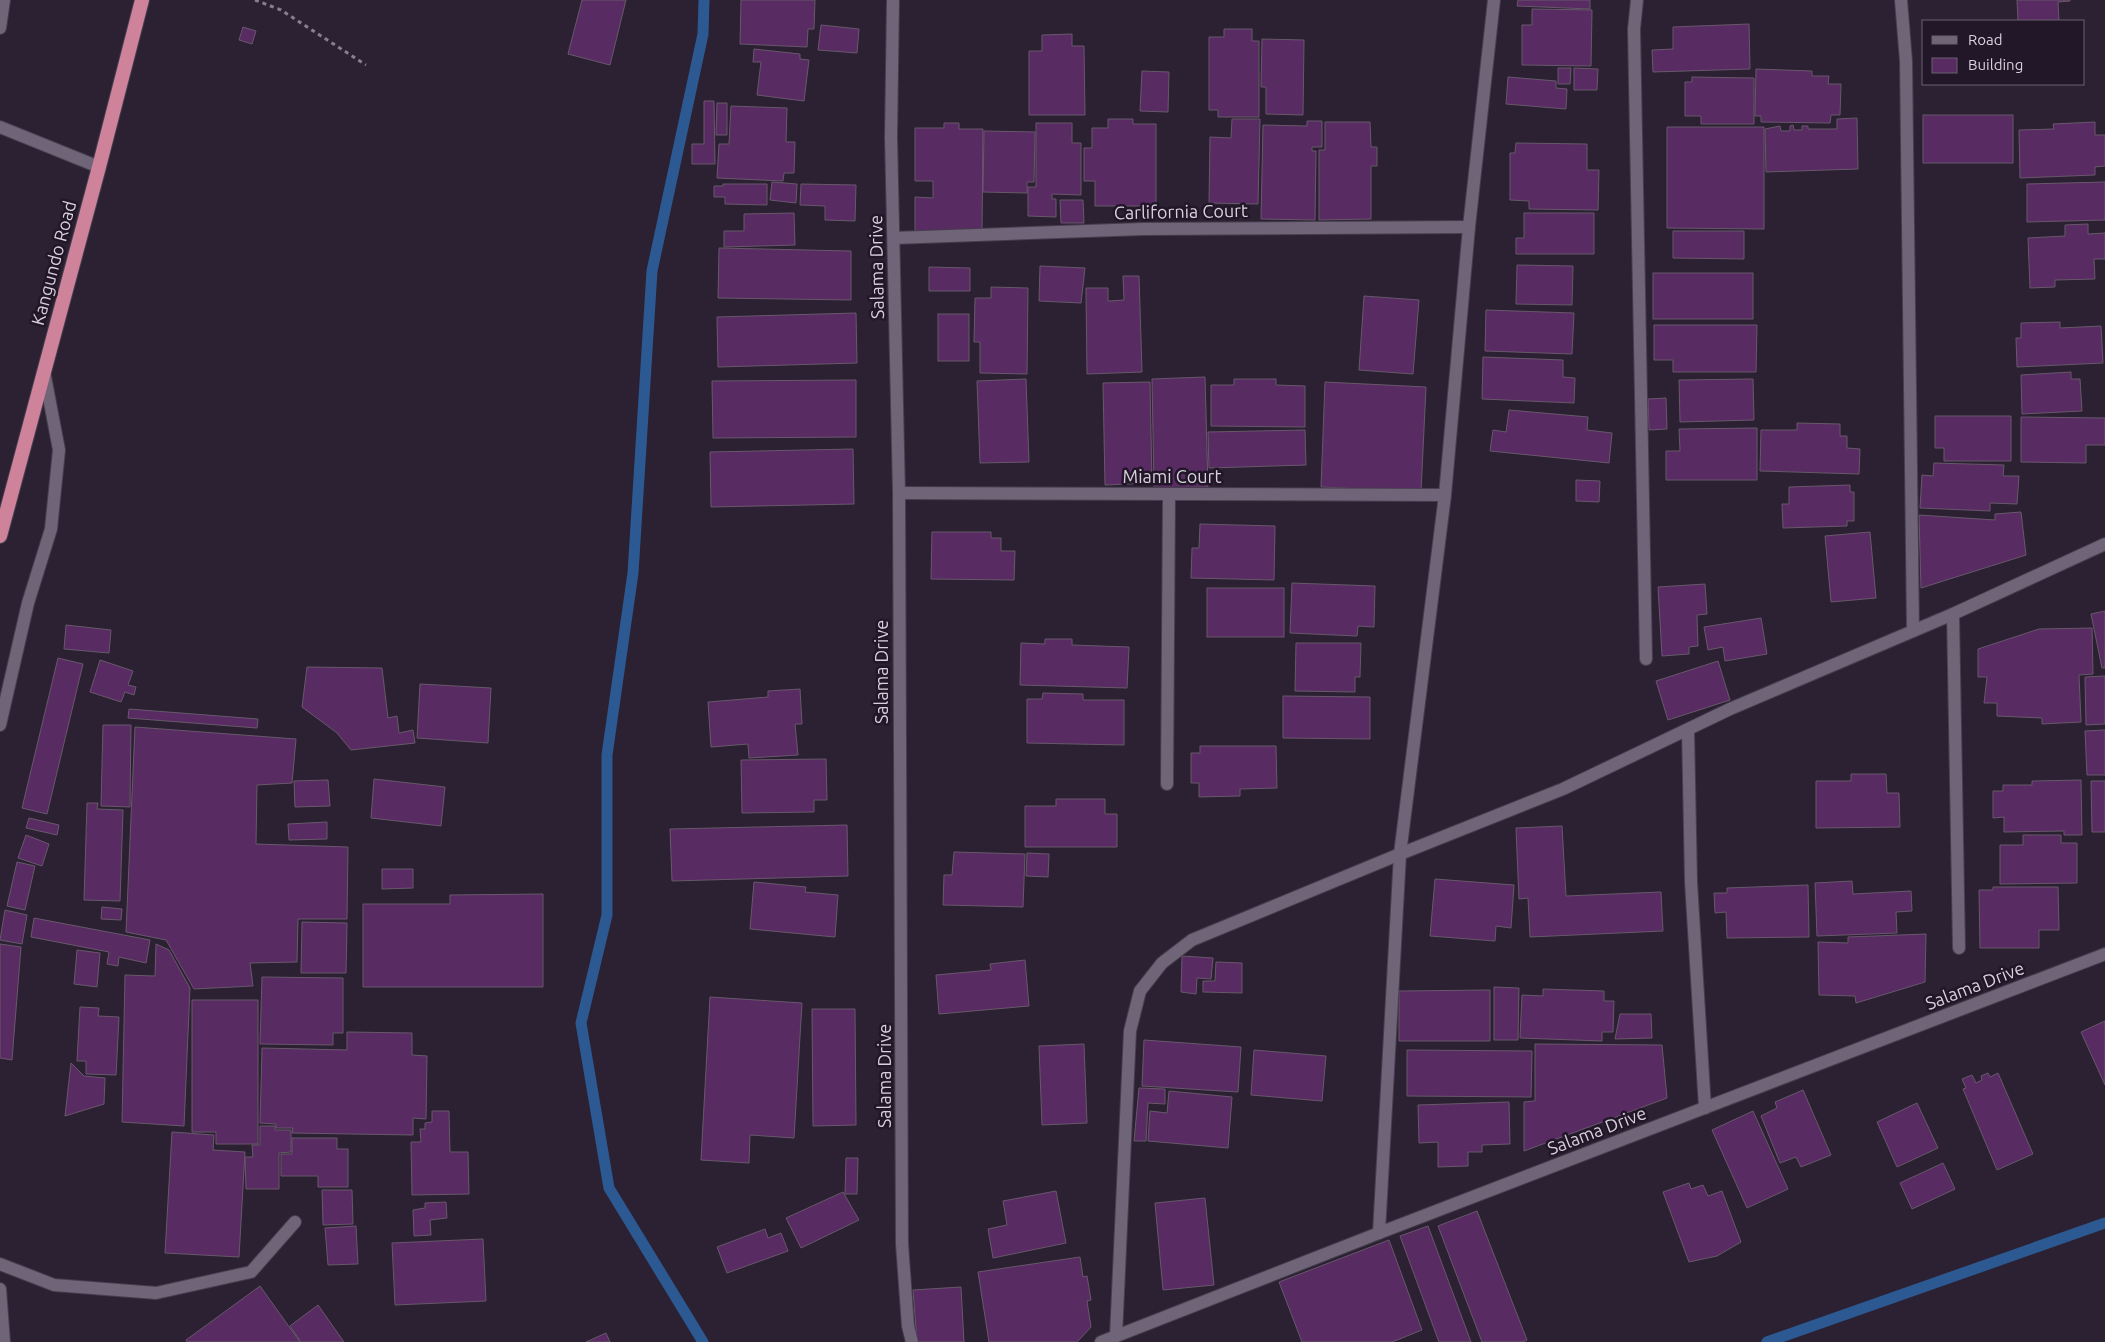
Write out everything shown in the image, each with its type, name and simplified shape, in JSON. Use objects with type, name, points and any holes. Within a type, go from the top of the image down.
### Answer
[{"type":"highway","name":"Kangundo Road","points":[[0,536],[142,0]]},
{"type":"street","points":[[0,28],[4,0]]},
{"type":"street","name":"Salama Drive","points":[[893,0],[891,137],[899,493],[902,1244],[908,1326],[912,1342]]},
{"type":"street","points":[[1378,1233],[1400,854],[1445,495],[1469,227],[1494,0]]},
{"type":"street","points":[[1637,0],[1634,29],[1646,659]]},
{"type":"street","points":[[1901,0],[1906,61],[1913,631]]},
{"type":"street","points":[[0,127],[99,168]]},
{"type":"street","name":"Carlifornia Court","points":[[894,238],[1143,229],[1469,227]]},
{"type":"street","points":[[0,725],[28,603],[51,529],[59,450],[44,369]]},
{"type":"street","name":"Miami Court","points":[[899,493],[1445,495]]},
{"type":"street","points":[[1167,784],[1169,495]]},
{"type":"street","points":[[1116,1336],[1130,1030],[1140,991],[1162,963],[1192,940],[1563,789],[1730,709],[1953,614],[2105,544]]},
{"type":"street","points":[[1953,614],[1959,948]]},
{"type":"street","points":[[1688,730],[1690,882],[1705,1108]]},
{"type":"street","name":"Salama Drive","points":[[1101,1342],[1378,1233],[2105,954]]},
{"type":"street","points":[[0,1264],[54,1284],[156,1293],[251,1272],[295,1222]]},
{"type":"street","points":[[0,1290],[4,1342]]},
{"type":"path","points":[[255,0],[280,10],[366,65]]},
{"type":"building","points":[[582,0],[626,0],[610,65],[568,54]]},
{"type":"building","points":[[741,0],[815,0],[814,29],[808,29],[807,47],[740,44]]},
{"type":"building","points":[[1518,0],[1590,0],[1590,9],[1517,6]]},
{"type":"building","points":[[2017,0],[2070,0],[2058,2],[2059,20],[2018,20]]},
{"type":"building","points":[[1532,9],[1592,10],[1591,66],[1522,65],[1522,25],[1532,25]]},
{"type":"building","points":[[1749,24],[1750,69],[1653,72],[1652,50],[1673,49],[1673,27]]},
{"type":"building","points":[[821,25],[859,29],[857,53],[818,50]]},
{"type":"building","points":[[243,27],[256,31],[252,44],[239,40]]},
{"type":"building","points":[[1224,29],[1252,29],[1252,41],[1259,41],[1259,117],[1218,117],[1218,110],[1209,110],[1209,37],[1224,37]]},
{"type":"building","points":[[1072,34],[1072,46],[1084,46],[1085,115],[1029,115],[1029,51],[1042,51],[1042,35]]},
{"type":"building","points":[[1262,39],[1304,40],[1303,115],[1266,114],[1266,87],[1261,87]]},
{"type":"building","points":[[754,49],[800,54],[800,59],[809,60],[804,101],[757,95],[761,62],[753,62]]},
{"type":"building","points":[[1558,68],[1571,68],[1570,84],[1558,84]]},
{"type":"building","points":[[1574,68],[1598,69],[1597,90],[1574,90]]},
{"type":"building","points":[[1756,69],[1812,71],[1812,76],[1829,76],[1828,84],[1841,84],[1840,115],[1831,115],[1830,123],[1761,122],[1761,116],[1755,116]]},
{"type":"building","points":[[1142,71],[1169,72],[1168,112],[1140,111]]},
{"type":"building","points":[[1508,77],[1556,81],[1556,88],[1567,89],[1566,109],[1506,104]]},
{"type":"building","points":[[1692,77],[1754,78],[1754,124],[1701,124],[1701,116],[1685,116],[1685,82],[1692,82]]},
{"type":"building","points":[[704,101],[714,101],[715,164],[692,164],[692,144],[704,144]]},
{"type":"building","points":[[717,103],[727,103],[727,135],[716,135]]},
{"type":"building","points":[[731,106],[787,108],[786,142],[795,142],[794,173],[784,173],[783,181],[717,178],[719,144],[729,144]]},
{"type":"building","points":[[1923,115],[2013,115],[2013,163],[1923,163]]},
{"type":"building","points":[[1857,118],[1858,169],[1766,172],[1765,129],[1780,126],[1781,131],[1790,131],[1790,126],[1793,125],[1794,130],[1802,130],[1802,126],[1808,126],[1808,129],[1837,129],[1837,119]]},
{"type":"building","points":[[1108,119],[1133,119],[1133,124],[1156,124],[1156,206],[1095,206],[1095,181],[1084,181],[1084,148],[1092,148],[1092,128],[1108,128]]},
{"type":"building","points":[[1232,119],[1260,119],[1258,204],[1209,203],[1210,137],[1231,138]]},
{"type":"building","points":[[1307,121],[1322,121],[1322,147],[1312,147],[1312,151],[1316,151],[1315,220],[1261,219],[1263,125],[1307,126]]},
{"type":"building","points":[[1325,122],[1370,122],[1371,147],[1377,147],[1377,166],[1371,166],[1371,219],[1319,220],[1319,150],[1325,150]]},
{"type":"building","points":[[2095,122],[2095,135],[2105,135],[2105,166],[2095,167],[2095,175],[2020,178],[2019,130],[2054,129],[2053,124]]},
{"type":"building","points":[[944,123],[959,123],[959,129],[983,129],[982,231],[915,231],[915,197],[933,198],[933,181],[915,181],[915,128],[944,128]]},
{"type":"building","points":[[1036,123],[1072,123],[1072,143],[1081,143],[1081,195],[1052,194],[1052,199],[1056,199],[1056,217],[1028,216],[1028,187],[1036,187]]},
{"type":"building","points":[[1667,127],[1764,127],[1764,229],[1667,228]]},
{"type":"building","points":[[984,131],[1035,132],[1034,182],[1027,182],[1027,193],[983,192]]},
{"type":"building","points":[[1516,143],[1587,144],[1587,170],[1599,170],[1598,210],[1529,209],[1529,201],[1510,200],[1510,153],[1515,153]]},
{"type":"building","points":[[772,182],[797,184],[796,203],[770,200]]},
{"type":"building","points":[[2105,182],[2105,220],[2027,222],[2027,184]]},
{"type":"building","points":[[723,184],[767,184],[767,205],[725,204],[725,197],[714,197],[714,186],[723,186]]},
{"type":"building","points":[[801,184],[856,185],[855,221],[825,220],[825,206],[800,205]]},
{"type":"building","points":[[1060,200],[1083,200],[1084,223],[1061,223]]},
{"type":"building","points":[[794,213],[795,245],[724,247],[724,231],[744,231],[744,214]]},
{"type":"building","points":[[1524,213],[1594,213],[1594,254],[1516,254],[1516,238],[1524,238]]},
{"type":"building","points":[[2088,224],[2088,234],[2105,233],[2105,259],[2094,259],[2095,279],[2055,280],[2055,287],[2030,288],[2028,238],[2065,236],[2065,225]]},
{"type":"building","points":[[1673,231],[1744,231],[1744,259],[1673,258]]},
{"type":"building","points":[[719,248],[851,251],[851,300],[718,298]]},
{"type":"building","points":[[1517,265],[1573,266],[1572,305],[1516,304]]},
{"type":"building","points":[[1040,266],[1085,268],[1081,303],[1039,301]]},
{"type":"building","points":[[929,267],[970,268],[970,291],[929,291]]},
{"type":"building","points":[[1653,273],[1753,273],[1753,319],[1653,319]]},
{"type":"building","points":[[1123,276],[1139,276],[1142,372],[1087,374],[1086,288],[1108,288],[1108,301],[1124,300]]},
{"type":"building","points":[[991,287],[1028,288],[1027,374],[980,373],[980,342],[974,342],[975,298],[991,298]]},
{"type":"building","points":[[1364,296],[1419,300],[1413,374],[1359,370]]},
{"type":"building","points":[[1486,310],[1574,313],[1572,354],[1485,351]]},
{"type":"building","points":[[856,313],[857,363],[718,367],[717,317]]},
{"type":"building","points":[[938,314],[969,314],[969,361],[938,361]]},
{"type":"building","points":[[2060,322],[2060,328],[2101,326],[2103,363],[2017,367],[2016,338],[2021,338],[2021,323]]},
{"type":"building","points":[[1654,325],[1757,325],[1756,372],[1673,372],[1673,360],[1654,360]]},
{"type":"building","points":[[1483,357],[1563,360],[1563,377],[1575,378],[1574,403],[1482,399]]},
{"type":"building","points":[[2071,372],[2071,379],[2080,379],[2082,411],[2022,414],[2021,375]]},
{"type":"building","points":[[1205,377],[1208,487],[1154,488],[1152,379]]},
{"type":"building","points":[[1026,379],[1029,462],[980,463],[977,381]]},
{"type":"building","points":[[1234,379],[1276,379],[1276,385],[1305,386],[1305,427],[1211,426],[1211,385],[1234,385]]},
{"type":"building","points":[[1753,379],[1754,420],[1680,422],[1679,380]]},
{"type":"building","points":[[856,380],[856,437],[713,438],[712,381]]},
{"type":"building","points":[[1150,382],[1152,483],[1105,485],[1103,383]]},
{"type":"building","points":[[1325,382],[1426,387],[1421,492],[1321,487]]},
{"type":"building","points":[[1666,398],[1667,429],[1649,430],[1648,399]]},
{"type":"building","points":[[1509,410],[1588,417],[1587,430],[1612,433],[1609,463],[1490,451],[1493,430],[1506,432]]},
{"type":"building","points":[[1935,416],[2011,416],[2011,461],[1944,461],[1944,448],[1935,448]]},
{"type":"building","points":[[2021,417],[2105,418],[2105,445],[2086,445],[2086,463],[2021,462]]},
{"type":"building","points":[[1797,423],[1840,424],[1840,436],[1847,436],[1847,448],[1860,449],[1859,474],[1760,471],[1761,430],[1797,430]]},
{"type":"building","points":[[1757,428],[1757,480],[1666,480],[1666,451],[1680,451],[1679,429]]},
{"type":"building","points":[[1305,430],[1306,465],[1209,468],[1208,432]]},
{"type":"building","points":[[853,449],[854,504],[711,507],[710,452]]},
{"type":"building","points":[[1934,463],[2004,465],[2003,476],[2019,476],[2017,504],[1990,503],[1990,511],[1920,508],[1922,475],[1933,476]]},
{"type":"building","points":[[1576,480],[1600,481],[1599,502],[1576,501]]},
{"type":"building","points":[[1850,485],[1850,492],[1854,492],[1854,521],[1847,521],[1847,526],[1783,528],[1782,504],[1789,504],[1789,487]]},
{"type":"building","points":[[2021,512],[2026,555],[1921,588],[1919,515],[1995,520],[1995,514]]},
{"type":"building","points":[[1200,524],[1275,526],[1274,580],[1191,578],[1192,548],[1199,548]]},
{"type":"building","points":[[932,532],[991,532],[991,538],[1001,538],[1001,551],[1015,551],[1014,580],[931,579]]},
{"type":"building","points":[[1870,532],[1876,598],[1831,602],[1825,536]]},
{"type":"building","points":[[1292,583],[1375,586],[1374,627],[1358,626],[1357,636],[1290,633]]},
{"type":"building","points":[[1705,584],[1707,614],[1697,615],[1698,646],[1689,647],[1689,654],[1662,656],[1658,587]]},
{"type":"building","points":[[1207,588],[1284,588],[1284,637],[1207,637]]},
{"type":"building","points":[[2105,611],[2105,668],[2102,668],[2091,614]]},
{"type":"building","points":[[1761,618],[1767,654],[1725,661],[1723,647],[1708,650],[1704,627]]},
{"type":"building","points":[[66,625],[111,630],[109,653],[64,649]]},
{"type":"building","points":[[2092,628],[2093,674],[2079,675],[2081,722],[2042,724],[2042,718],[1997,716],[1997,703],[1984,703],[1987,677],[1978,677],[1978,649],[2039,629]]},
{"type":"building","points":[[1045,639],[1072,639],[1072,645],[1129,647],[1127,688],[1020,685],[1021,643],[1045,644]]},
{"type":"building","points":[[1296,643],[1361,643],[1360,677],[1355,677],[1355,692],[1295,691]]},
{"type":"building","points":[[58,658],[83,664],[47,814],[22,808]]},
{"type":"building","points":[[100,660],[133,671],[128,685],[136,687],[134,695],[125,692],[121,702],[90,692]]},
{"type":"building","points":[[1718,661],[1730,700],[1668,720],[1656,681]]},
{"type":"building","points":[[307,667],[382,668],[388,718],[397,716],[399,733],[413,730],[415,743],[351,750],[337,733],[302,707]]},
{"type":"building","points":[[2105,676],[2105,724],[2086,725],[2085,677]]},
{"type":"building","points":[[420,684],[491,688],[488,743],[417,738]]},
{"type":"building","points":[[800,689],[802,724],[795,724],[798,755],[749,758],[748,744],[711,747],[708,702],[768,697],[768,691]]},
{"type":"building","points":[[1043,693],[1083,694],[1083,700],[1124,700],[1124,745],[1027,743],[1027,699],[1042,699]]},
{"type":"building","points":[[1283,696],[1370,697],[1370,739],[1283,738]]},
{"type":"building","points":[[129,709],[258,719],[257,728],[128,718]]},
{"type":"building","points":[[103,725],[131,725],[130,807],[101,806]]},
{"type":"building","points":[[135,727],[296,739],[292,783],[257,785],[256,844],[348,847],[347,919],[298,919],[297,962],[250,963],[253,986],[194,989],[166,940],[126,932]]},
{"type":"building","points":[[2105,730],[2105,775],[2087,775],[2085,731]]},
{"type":"building","points":[[1200,746],[1276,746],[1277,788],[1240,789],[1240,796],[1199,797],[1199,783],[1191,783],[1191,753],[1200,753]]},
{"type":"building","points":[[826,759],[827,800],[814,800],[814,812],[742,813],[741,760]]},
{"type":"building","points":[[1851,774],[1886,774],[1887,793],[1899,793],[1900,827],[1816,828],[1816,781],[1851,781]]},
{"type":"building","points":[[374,779],[445,787],[441,826],[371,818]]},
{"type":"building","points":[[328,780],[330,806],[295,807],[294,781]]},
{"type":"building","points":[[2081,780],[2082,835],[2064,835],[2064,831],[2004,832],[2004,817],[1993,818],[1993,791],[2003,791],[2003,785],[2032,785],[2032,781]]},
{"type":"building","points":[[2091,781],[2105,781],[2105,832],[2092,832]]},
{"type":"building","points":[[1056,799],[1105,799],[1105,814],[1117,814],[1117,847],[1025,847],[1025,806],[1056,806]]},
{"type":"building","points":[[87,803],[98,803],[97,809],[123,810],[120,901],[84,900]]},
{"type":"building","points":[[29,818],[59,825],[57,835],[26,828]]},
{"type":"building","points":[[327,822],[327,839],[289,840],[288,824]]},
{"type":"building","points":[[847,825],[848,876],[672,881],[670,829]]},
{"type":"building","points":[[1562,826],[1566,896],[1661,892],[1663,931],[1530,937],[1528,898],[1519,899],[1516,828]]},
{"type":"building","points":[[26,835],[49,844],[42,866],[18,858]]},
{"type":"building","points":[[2023,835],[2061,835],[2061,843],[2077,843],[2077,883],[2000,884],[2000,845],[2023,845]]},
{"type":"building","points":[[954,852],[1025,854],[1023,907],[943,905],[944,875],[952,875]]},
{"type":"building","points":[[1027,853],[1049,854],[1048,877],[1026,876]]},
{"type":"building","points":[[17,862],[35,866],[25,910],[7,906]]},
{"type":"building","points":[[382,869],[413,869],[413,888],[382,889]]},
{"type":"building","points":[[1435,879],[1514,885],[1511,928],[1496,926],[1495,941],[1430,936]]},
{"type":"building","points":[[1852,881],[1853,894],[1911,891],[1912,911],[1896,912],[1897,933],[1817,936],[1815,883]]},
{"type":"building","points":[[754,882],[806,887],[805,892],[838,895],[835,937],[750,929]]},
{"type":"building","points":[[1808,885],[1809,937],[1727,938],[1726,912],[1715,913],[1714,893],[1727,893],[1727,888]]},
{"type":"building","points":[[1993,887],[2058,887],[2059,930],[2039,930],[2039,948],[1980,948],[1979,890],[1993,890]]},
{"type":"building","points":[[543,894],[543,987],[363,987],[363,904],[450,904],[450,895]]},
{"type":"building","points":[[102,907],[122,909],[121,920],[101,919]]},
{"type":"building","points":[[5,910],[27,915],[22,944],[0,940]]},
{"type":"building","points":[[34,918],[150,940],[146,963],[119,957],[118,966],[107,964],[109,952],[31,937]]},
{"type":"building","points":[[302,922],[347,923],[346,973],[301,973]]},
{"type":"building","points":[[1926,934],[1925,982],[1856,1003],[1855,996],[1819,995],[1818,942],[1848,943],[1848,937]]},
{"type":"building","points":[[0,944],[21,947],[12,1060],[0,1058]]},
{"type":"building","points":[[156,944],[169,950],[190,988],[184,1126],[122,1122],[125,975],[155,976]]},
{"type":"building","points":[[77,950],[100,953],[97,987],[74,984]]},
{"type":"building","points":[[1182,956],[1213,958],[1211,979],[1197,978],[1196,994],[1181,992]]},
{"type":"building","points":[[1025,960],[1029,1006],[939,1014],[936,975],[991,970],[990,964]]},
{"type":"building","points":[[1216,962],[1242,963],[1242,993],[1203,992],[1203,981],[1215,981]]},
{"type":"building","points":[[262,977],[343,978],[343,1033],[333,1033],[333,1045],[260,1044]]},
{"type":"building","points":[[1494,987],[1519,988],[1518,1040],[1494,1040]]},
{"type":"building","points":[[1543,989],[1604,991],[1604,1001],[1614,1001],[1613,1032],[1602,1032],[1602,1041],[1520,1038],[1522,995],[1543,996]]},
{"type":"building","points":[[1490,990],[1490,1041],[1399,1041],[1399,991]]},
{"type":"building","points":[[710,997],[802,1003],[794,1138],[750,1135],[749,1163],[701,1160]]},
{"type":"building","points":[[192,1000],[258,1000],[258,1144],[216,1144],[216,1132],[192,1132]]},
{"type":"building","points":[[80,1007],[99,1008],[98,1016],[119,1017],[116,1075],[86,1074],[86,1061],[77,1061]]},
{"type":"building","points":[[812,1009],[855,1009],[856,1125],[813,1126]]},
{"type":"building","points":[[1620,1014],[1651,1014],[1652,1038],[1615,1039]]},
{"type":"building","points":[[2105,1021],[2105,1085],[2081,1032]]},
{"type":"building","points":[[347,1032],[412,1033],[412,1055],[427,1056],[426,1119],[413,1118],[413,1135],[292,1133],[293,1128],[276,1128],[276,1124],[260,1123],[262,1048],[347,1050]]},
{"type":"building","points":[[1144,1040],[1241,1047],[1238,1092],[1142,1086]]},
{"type":"building","points":[[1084,1044],[1087,1123],[1042,1125],[1039,1046]]},
{"type":"building","points":[[1535,1044],[1662,1045],[1667,1098],[1524,1151],[1524,1102],[1535,1101]]},
{"type":"building","points":[[1254,1050],[1326,1056],[1322,1101],[1251,1095]]},
{"type":"building","points":[[1407,1050],[1532,1051],[1531,1097],[1407,1096]]},
{"type":"building","points":[[71,1063],[84,1076],[105,1078],[104,1104],[65,1116]]},
{"type":"building","points":[[1988,1073],[1990,1077],[1998,1073],[2033,1154],[1997,1170],[1963,1089],[1966,1088],[1962,1079],[1972,1075],[1976,1083],[1982,1080],[1981,1076]]},
{"type":"building","points":[[1139,1088],[1165,1089],[1165,1104],[1148,1103],[1146,1141],[1134,1141]]},
{"type":"building","points":[[1803,1090],[1831,1155],[1801,1167],[1796,1157],[1780,1163],[1761,1116],[1777,1108],[1775,1102]]},
{"type":"building","points":[[1169,1091],[1232,1097],[1228,1148],[1148,1141],[1150,1111],[1167,1113]]},
{"type":"building","points":[[1509,1102],[1510,1144],[1482,1145],[1482,1152],[1468,1152],[1468,1166],[1438,1167],[1438,1142],[1419,1143],[1418,1105]]},
{"type":"building","points":[[1917,1103],[1938,1148],[1897,1167],[1877,1122]]},
{"type":"building","points":[[432,1111],[449,1111],[450,1152],[468,1152],[469,1194],[412,1195],[411,1142],[421,1142],[420,1129],[425,1129],[425,1123],[432,1122]]},
{"type":"building","points":[[1753,1111],[1788,1189],[1747,1208],[1712,1130]]},
{"type":"building","points":[[260,1126],[275,1126],[275,1130],[291,1130],[291,1152],[279,1153],[279,1189],[246,1189],[245,1157],[253,1157],[252,1145],[260,1145]]},
{"type":"building","points":[[172,1132],[214,1135],[213,1150],[245,1152],[239,1257],[165,1253]]},
{"type":"building","points":[[292,1138],[337,1138],[337,1149],[348,1149],[348,1187],[318,1187],[318,1176],[281,1176],[281,1154],[292,1154]]},
{"type":"building","points":[[846,1158],[858,1158],[857,1194],[845,1194]]},
{"type":"building","points":[[1943,1163],[1955,1189],[1912,1209],[1900,1183]]},
{"type":"building","points":[[1689,1183],[1691,1189],[1703,1185],[1708,1196],[1722,1191],[1741,1242],[1717,1256],[1689,1262],[1663,1192]]},
{"type":"building","points":[[322,1190],[352,1190],[353,1224],[323,1225]]},
{"type":"building","points":[[1056,1191],[1066,1243],[993,1258],[988,1229],[1007,1225],[1003,1201]]},
{"type":"building","points":[[843,1192],[859,1220],[801,1248],[786,1218]]},
{"type":"building","points":[[1205,1198],[1214,1285],[1163,1290],[1155,1203]]},
{"type":"building","points":[[446,1202],[447,1218],[430,1220],[431,1235],[414,1236],[413,1210],[425,1208],[425,1203]]},
{"type":"building","points":[[1477,1211],[1527,1340],[1523,1342],[1482,1342],[1438,1226]]},
{"type":"building","points":[[356,1226],[358,1264],[328,1265],[325,1228]]},
{"type":"building","points":[[1428,1226],[1471,1342],[1439,1342],[1400,1236]]},
{"type":"building","points":[[765,1229],[768,1238],[781,1233],[788,1251],[727,1273],[717,1247]]},
{"type":"building","points":[[483,1239],[486,1301],[395,1305],[392,1243]]},
{"type":"building","points":[[1389,1240],[1422,1330],[1392,1342],[1302,1342],[1279,1282]]},
{"type":"building","points":[[1080,1257],[1083,1277],[1087,1276],[1091,1300],[1087,1301],[1091,1327],[1077,1342],[989,1342],[978,1272]]},
{"type":"building","points":[[260,1286],[300,1342],[187,1342],[186,1340]]},
{"type":"building","points":[[961,1287],[964,1342],[917,1342],[913,1290]]},
{"type":"building","points":[[318,1305],[344,1342],[301,1342],[290,1326]]},
{"type":"building","points":[[606,1333],[610,1342],[586,1342]]},
{"type":"waterway","points":[[703,1342],[609,1188],[581,1023],[607,915],[607,755],[633,573],[652,271],[703,34],[704,0]]},
{"type":"waterway","points":[[1767,1342],[2105,1223]]}]
